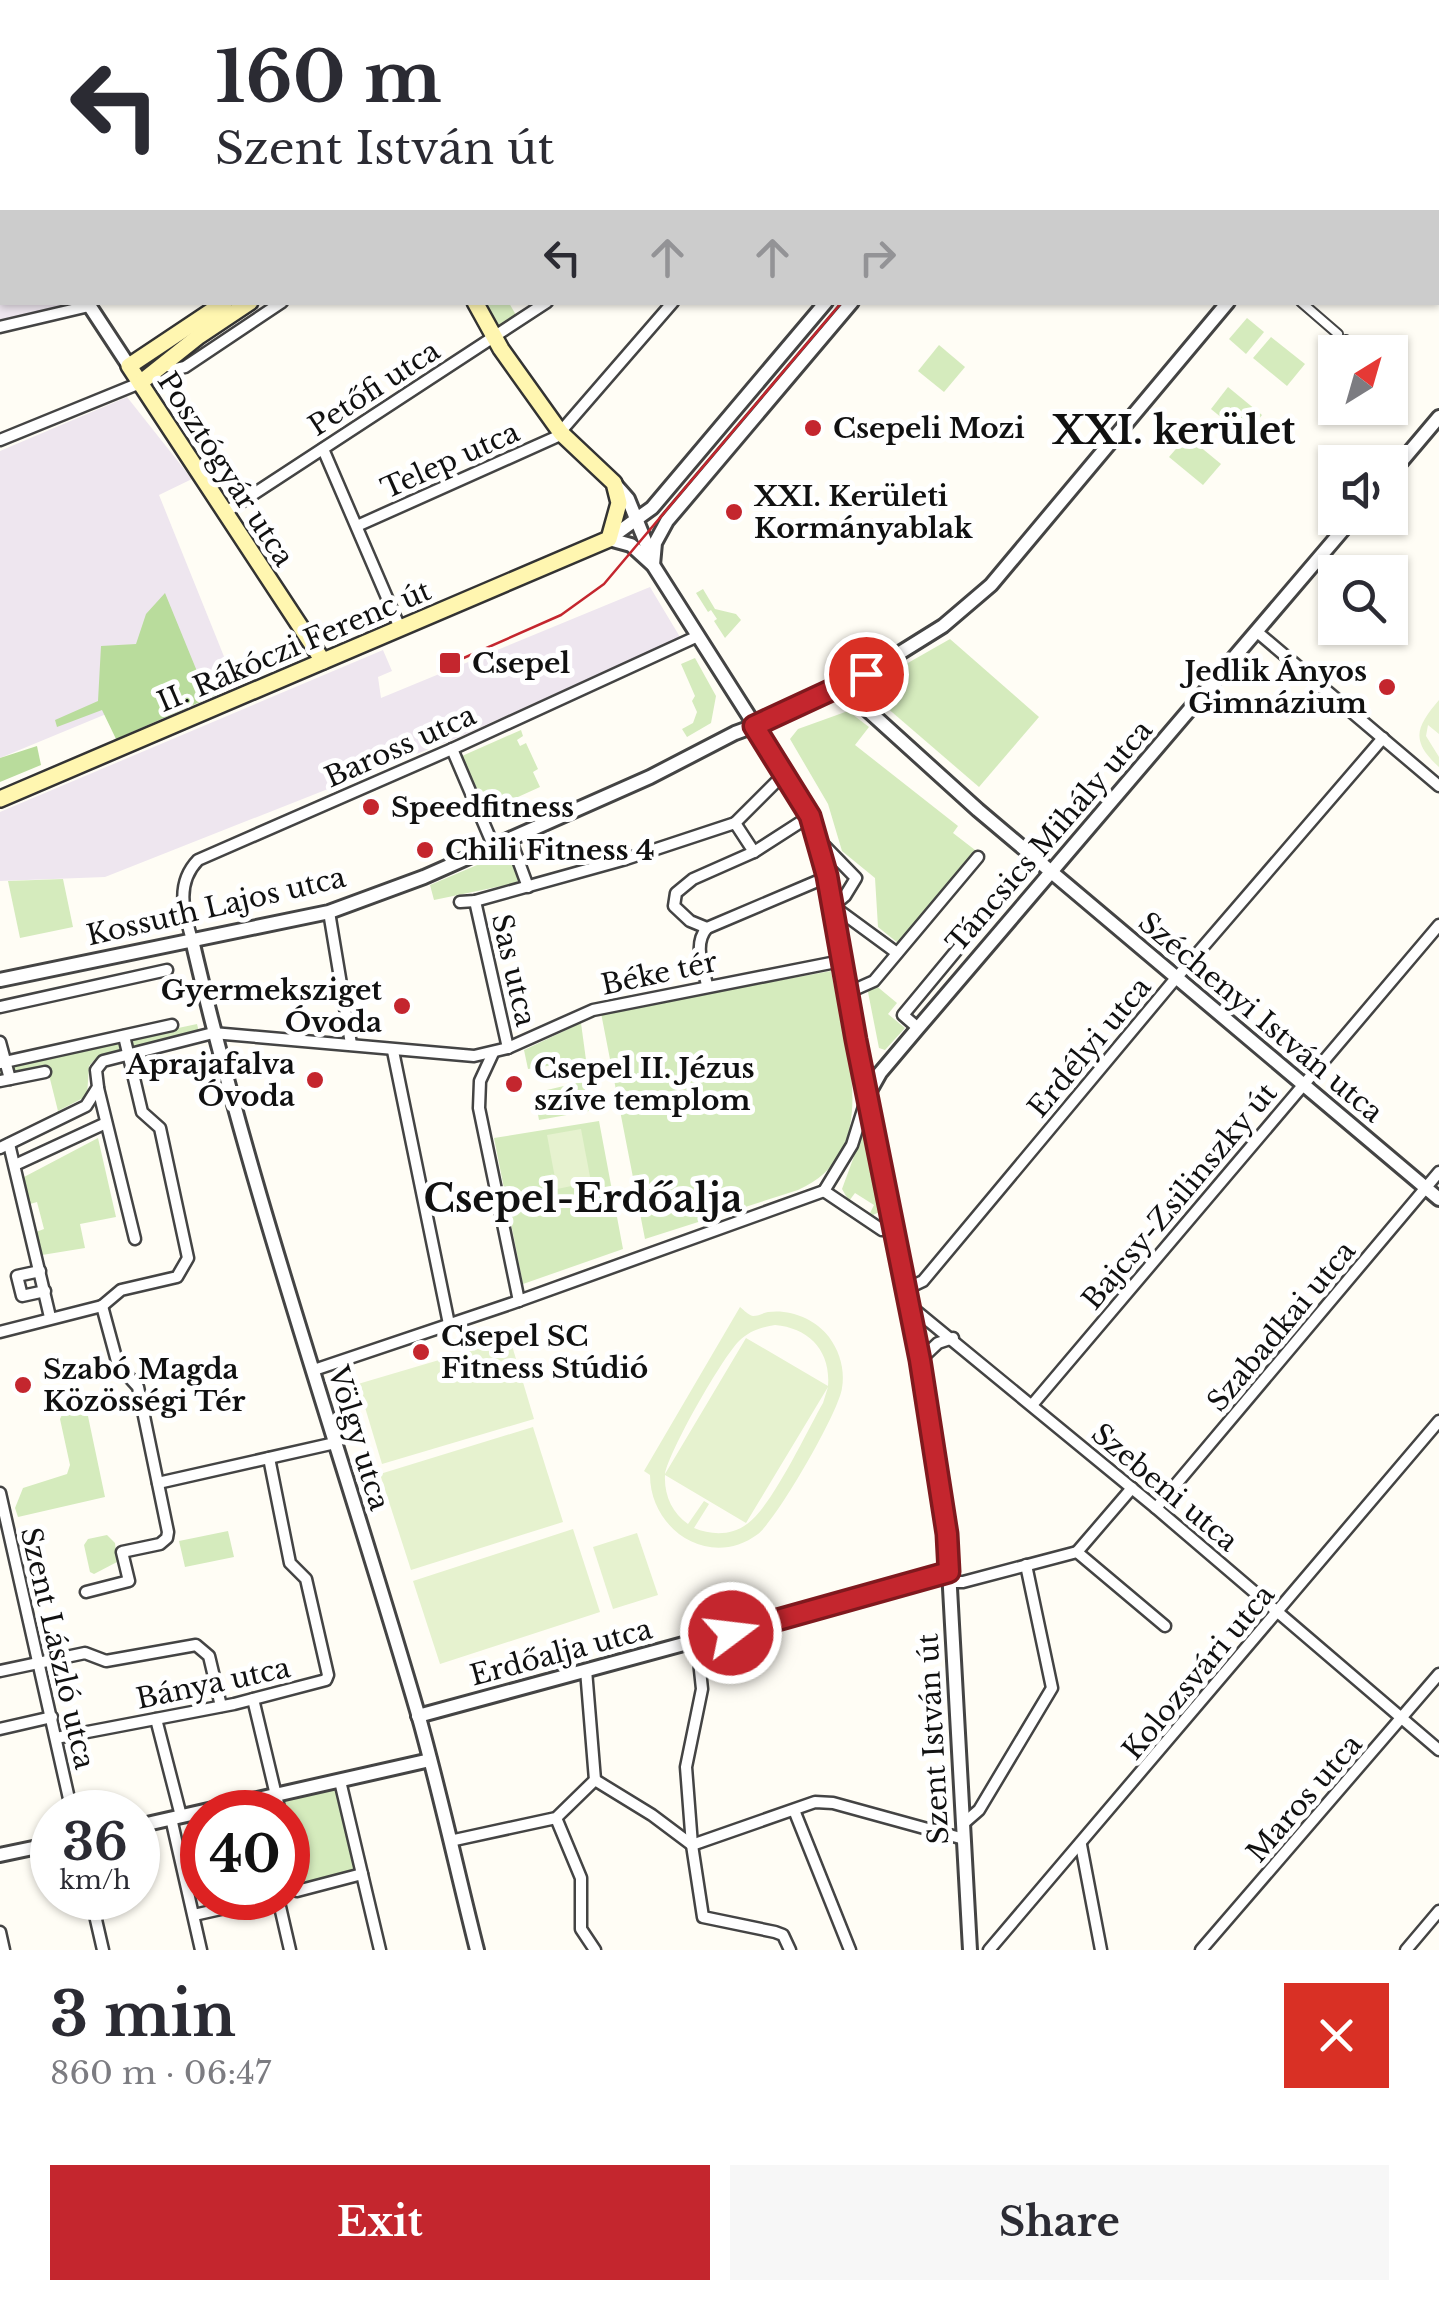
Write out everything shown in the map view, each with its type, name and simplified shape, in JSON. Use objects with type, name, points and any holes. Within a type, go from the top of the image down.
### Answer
[{"type":"main road","points":[[129,366],[220,305]]},
{"type":"main road","points":[[140,383],[246,305]]},
{"type":"main road","points":[[477,305],[493,336],[561,433],[614,483],[619,503],[608,540]]},
{"type":"main road","name":"Posztógyár utca","points":[[129,366],[243,544],[324,661]]},
{"type":"main road","name":"II. Rákóczi Ferenc út","points":[[0,799],[608,540]]},
{"type":"street","points":[[0,327],[84,305]]},
{"type":"street","name":"Posztógyár utca","points":[[89,305],[129,366]]},
{"type":"street","points":[[162,364],[176,369],[185,367],[278,305]]},
{"type":"street","name":"Petőfi utca","points":[[226,512],[542,305]]},
{"type":"street","points":[[561,433],[670,305]]},
{"type":"street","name":"II. Rákóczi Ferenc út","points":[[608,540],[640,525],[823,305]]},
{"type":"street","points":[[654,565],[655,542],[662,528],[849,305]]},
{"type":"street","name":"Kossuth Lajos utca","points":[[0,980],[329,912],[424,877],[650,778],[840,686],[922,641],[991,585],[1225,305]]},
{"type":"street","points":[[1304,305],[1340,335]]},
{"type":"street","points":[[0,440],[140,383]]},
{"type":"street","points":[[1408,454],[1438,420]]},
{"type":"street","name":"Telep utca","points":[[357,526],[561,433]]},
{"type":"street","points":[[323,449],[400,628]]},
{"type":"street","name":"Szent István út","points":[[614,483],[628,498],[654,565],[810,816],[827,876],[920,1360],[947,1534],[970,1950]]},
{"type":"street","points":[[628,498],[643,503],[662,496]]},
{"type":"street","name":"II. Rákóczi Ferenc út","points":[[640,525],[662,528]]},
{"type":"street","name":"Táncsics Mihály utca","points":[[867,1096],[918,1028],[1338,535]]},
{"type":"street","name":"Szent István út","points":[[608,540],[631,544],[654,565]]},
{"type":"street","points":[[1256,631],[1439,786]]},
{"type":"street","name":"Baross utca","points":[[192,940],[183,905],[186,876],[198,860],[698,636]]},
{"type":"street","name":"Széchenyi István utca","points":[[840,686],[881,726],[1439,1200]]},
{"type":"street","name":"Erdélyi utca","points":[[906,1289],[923,1281],[1383,738]]},
{"type":"street","points":[[452,749],[493,845]]},
{"type":"street","points":[[460,902],[626,859],[735,822],[785,773]]},
{"type":"street","points":[[707,928],[690,922],[678,911],[674,896],[693,879],[754,852],[810,816]]},
{"type":"street","points":[[735,822],[754,852]]},
{"type":"street","points":[[510,838],[528,887]]},
{"type":"street","points":[[818,840],[856,878],[833,906],[897,953]]},
{"type":"street","points":[[847,993],[874,981],[978,857]]},
{"type":"street","points":[[918,1028],[903,1015],[1034,857]]},
{"type":"street","points":[[707,986],[699,948],[700,936],[707,928],[827,876]]},
{"type":"street","name":"Sas utca","points":[[475,901],[508,1048]]},
{"type":"street","points":[[329,912],[351,1044]]},
{"type":"street","name":"Bajcsy-Zsilinszky út","points":[[1032,1405],[1439,925]]},
{"type":"street","name":"Völgy utca","points":[[192,940],[212,1033],[418,1716],[476,1950]]},
{"type":"street","name":"Béke tér","points":[[128,1054],[212,1033],[463,1056],[493,1053],[593,1010],[842,961]]},
{"type":"street","points":[[57,967],[62,993]]},
{"type":"street","name":"Kossuth Lajos utca","points":[[0,1007],[167,970]]},
{"type":"street","points":[[3,1062],[172,1025]]},
{"type":"street","points":[[0,1332],[102,1306],[121,1290],[177,1277],[188,1258],[160,1128],[142,1112],[124,1036]]},
{"type":"street","points":[[856,1040],[873,1059],[900,1050]]},
{"type":"street","points":[[0,1042],[5,1080],[45,1072]]},
{"type":"street","points":[[393,1051],[449,1324]]},
{"type":"street","points":[[493,1053],[480,1080],[478,1100],[519,1301]]},
{"type":"street","points":[[128,1054],[100,1063],[95,1072],[135,1239]]},
{"type":"street","points":[[50,1317],[15,1165],[5,1146],[86,1106],[98,1087]]},
{"type":"street","points":[[314,1370],[824,1191],[852,1145],[867,1096]]},
{"type":"street","points":[[15,1165],[106,1123]]},
{"type":"street","name":"Szabadkai utca","points":[[1156,1508],[1439,1172]]},
{"type":"street","points":[[824,1191],[882,1230],[894,1230]]},
{"type":"street","points":[[865,1220],[886,1213],[890,1205]]},
{"type":"street","points":[[40,1270],[17,1276],[22,1296],[45,1291]]},
{"type":"street","points":[[86,1592],[128,1581],[122,1552],[160,1544],[168,1538],[138,1387],[118,1364],[102,1306]]},
{"type":"street","name":"Szebeni utca","points":[[909,1306],[953,1338],[1156,1508],[1439,1750]]},
{"type":"street","points":[[920,1360],[938,1343],[953,1338]]},
{"type":"street","name":"Kolozsvári utca","points":[[989,1950],[1439,1421]]},
{"type":"street","points":[[158,1482],[335,1442]]},
{"type":"street","name":"Bánya utca","points":[[56,1738],[321,1683],[328,1674],[306,1579],[290,1563],[270,1458]]},
{"type":"street","points":[[949,1577],[963,1582],[1077,1552],[1132,1488]]},
{"type":"street","name":"Szent László utca","points":[[0,1493],[67,1790]]},
{"type":"street","points":[[1077,1552],[1165,1626]]},
{"type":"street","points":[[964,1823],[979,1810],[1052,1688],[1026,1565]]},
{"type":"street","name":"Erdőalja utca","points":[[418,1716],[949,1577]]},
{"type":"street","points":[[696,1642],[702,1689],[686,1766],[703,1917],[775,1932],[783,1936],[790,1950]]},
{"type":"street","points":[[0,1671],[85,1653],[106,1661],[196,1645],[209,1656],[221,1706]]},
{"type":"street","points":[[586,1670],[595,1780]]},
{"type":"street","name":"Maros utca","points":[[1201,1950],[1439,1674]]},
{"type":"street","points":[[253,1699],[274,1790]]},
{"type":"street","points":[[0,1729],[52,1717]]},
{"type":"street","points":[[156,1719],[180,1839]]},
{"type":"street","points":[[298,1790],[430,1760]]},
{"type":"street","points":[[595,1780],[692,1845]]},
{"type":"street","points":[[450,1841],[556,1818],[595,1780]]},
{"type":"street","points":[[340,1781],[380,1950]]},
{"type":"street","points":[[692,1845],[815,1802],[834,1803],[964,1839]]},
{"type":"street","points":[[794,1810],[850,1950]]},
{"type":"street","points":[[160,1821],[180,1816]]},
{"type":"street","points":[[556,1818],[581,1878],[580,1929],[595,1950]]},
{"type":"street","points":[[1081,1845],[1102,1950]]},
{"type":"street","points":[[0,1855],[30,1849]]},
{"type":"street","points":[[310,1887],[362,1874]]},
{"type":"street","points":[[1406,1950],[1439,1911]]},
{"type":"street","points":[[96,1920],[103,1950]]},
{"type":"street","points":[[195,1920],[202,1950]]},
{"type":"street","points":[[281,1920],[290,1950]]},
{"type":"street","points":[[0,1932],[4,1950]]},
{"type":"shaded area","points":[[0,305],[76,305],[0,325]]},
{"type":"shaded area","points":[[127,397],[192,479],[159,495],[227,664],[0,758],[0,451]]},
{"type":"shaded area","points":[[650,587],[680,637],[457,738],[105,877],[0,881],[0,812],[383,650],[392,671],[378,677],[381,698]]},
{"type":"green space","points":[[482,305],[510,305],[516,315],[501,325],[491,321]]},
{"type":"green space","points":[[1247,318],[1264,332],[1246,354],[1229,339]]},
{"type":"green space","points":[[1271,337],[1305,364],[1287,386],[1253,358]]},
{"type":"green space","points":[[939,345],[965,367],[944,392],[918,371]]},
{"type":"green space","points":[[1228,387],[1262,415],[1245,437],[1211,409]]},
{"type":"green space","points":[[1187,436],[1221,464],[1203,485],[1169,457]]},
{"type":"green space","points":[[703,589],[715,609],[736,614],[741,620],[725,638],[714,621],[717,619],[696,593]]},
{"type":"green space","points":[[165,593],[203,686],[231,678],[232,688],[116,739],[102,710],[57,727],[55,720],[98,701],[101,646],[136,644],[146,614]]},
{"type":"green space","points":[[950,639],[1039,717],[979,787],[864,688]]},
{"type":"green space","points":[[695,658],[716,696],[711,723],[687,737],[682,729],[693,723],[697,712],[692,701],[695,696],[681,664]]},
{"type":"green space","points":[[1439,700],[1439,734],[1428,725],[1426,736],[1439,757],[1439,767],[1424,749],[1420,734],[1425,718]]},
{"type":"green space","points":[[848,711],[869,727],[855,745],[958,826],[953,833],[975,850],[898,943],[878,927],[875,878],[842,851],[828,804],[790,739],[798,729]]},
{"type":"green space","points":[[521,730],[523,736],[517,740],[520,746],[526,743],[538,769],[533,772],[540,787],[487,811],[462,756]]},
{"type":"green space","points":[[37,746],[41,765],[0,782],[0,758]]},
{"type":"green space","points":[[510,851],[520,877],[516,883],[434,900],[430,885]]},
{"type":"green space","points":[[63,879],[73,927],[20,938],[8,881]]},
{"type":"green space","points":[[831,971],[852,1093],[851,1123],[842,1150],[825,1172],[798,1190],[645,1239],[601,1013]]},
{"type":"green space","points":[[874,984],[897,1003],[888,1014],[905,1028],[885,1050],[879,1048],[868,992]]},
{"type":"green space","points":[[581,1023],[586,1060],[528,1069],[524,1050]]},
{"type":"green space","points":[[197,1024],[199,1032],[97,1057],[89,1066],[87,1096],[58,1111],[47,1067],[0,1076],[0,1066]]},
{"type":"green space","points":[[581,1082],[589,1111],[539,1120],[534,1093]]},
{"type":"green space","points":[[599,1121],[623,1249],[523,1284],[494,1138]]},
{"type":"green space","points":[[867,1121],[886,1209],[873,1215],[870,1213],[874,1205],[855,1193],[849,1201],[842,1189]]},
{"type":"green space","points":[[581,1129],[591,1182],[557,1189],[547,1135]]},
{"type":"green space","points":[[98,1138],[116,1217],[80,1224],[85,1248],[42,1255],[36,1232],[44,1229],[37,1202],[30,1204],[24,1177]]},
{"type":"green space","points":[[740,1307],[753,1316],[777,1311],[794,1314],[810,1320],[829,1337],[842,1368],[838,1401],[792,1488],[758,1534],[721,1548],[686,1539],[660,1512],[650,1475],[644,1471]],"holes":[[[775,1325],[808,1336],[822,1352],[828,1386],[746,1338],[665,1474],[686,1426],[731,1351],[751,1332]],[[828,1387],[777,1486],[747,1524],[734,1531],[707,1532],[694,1528],[709,1504],[704,1501],[688,1524],[673,1509],[665,1475],[746,1523]]]},
{"type":"green space","points":[[510,1339],[534,1419],[382,1464],[358,1384]]},
{"type":"green space","points":[[85,1402],[105,1497],[18,1517],[15,1508],[23,1488],[67,1474],[70,1465],[60,1419],[67,1404]]},
{"type":"green space","points":[[533,1427],[563,1522],[411,1570],[380,1474]]},
{"type":"green space","points":[[573,1529],[600,1612],[440,1664],[413,1581]]},
{"type":"green space","points":[[228,1531],[234,1557],[185,1567],[179,1541]]},
{"type":"green space","points":[[637,1533],[658,1595],[613,1609],[593,1547]]},
{"type":"green space","points":[[107,1535],[115,1543],[117,1562],[94,1574],[90,1572],[84,1545],[88,1539]]},
{"type":"green space","points":[[340,1781],[362,1874],[310,1888],[310,1790],[298,1790]]},
{"type":"tram line","points":[[450,664],[561,615],[604,584],[839,305]]},
{"type":"place","name":"Csepeli Mozi","points":[[813,428]]},
{"type":"place","name":"XXI. Kerületi Kormányablak","points":[[734,512]]},
{"type":"place","name":"Csepel","points":[[450,663]]},
{"type":"place","name":"Jedlik Ányos Gimnázium","points":[[1387,687]]},
{"type":"place","name":"Speedfitness","points":[[371,807]]},
{"type":"place","name":"Chili Fitness 4","points":[[425,850]]},
{"type":"place","name":"Gyermeksziget Óvoda","points":[[402,1006]]},
{"type":"place","name":"Aprajafalva Óvoda","points":[[315,1080]]},
{"type":"place","name":"Csepel II. Jézus szíve templom","points":[[514,1084]]},
{"type":"place","name":"Csepel SC Fitness Stúdió","points":[[421,1352]]},
{"type":"place","name":"Szabó Magda Közösségi Tér","points":[[23,1385]]},
{"type":"district","name":"XXI. kerület","points":[[1174,431]]},
{"type":"district","name":"Csepel-Erdőalja","points":[[583,1199]]},
{"type":"route","points":[[731,1633],[949,1572],[947,1534],[920,1360],[827,876],[810,816],[754,726],[866,674]]}]
